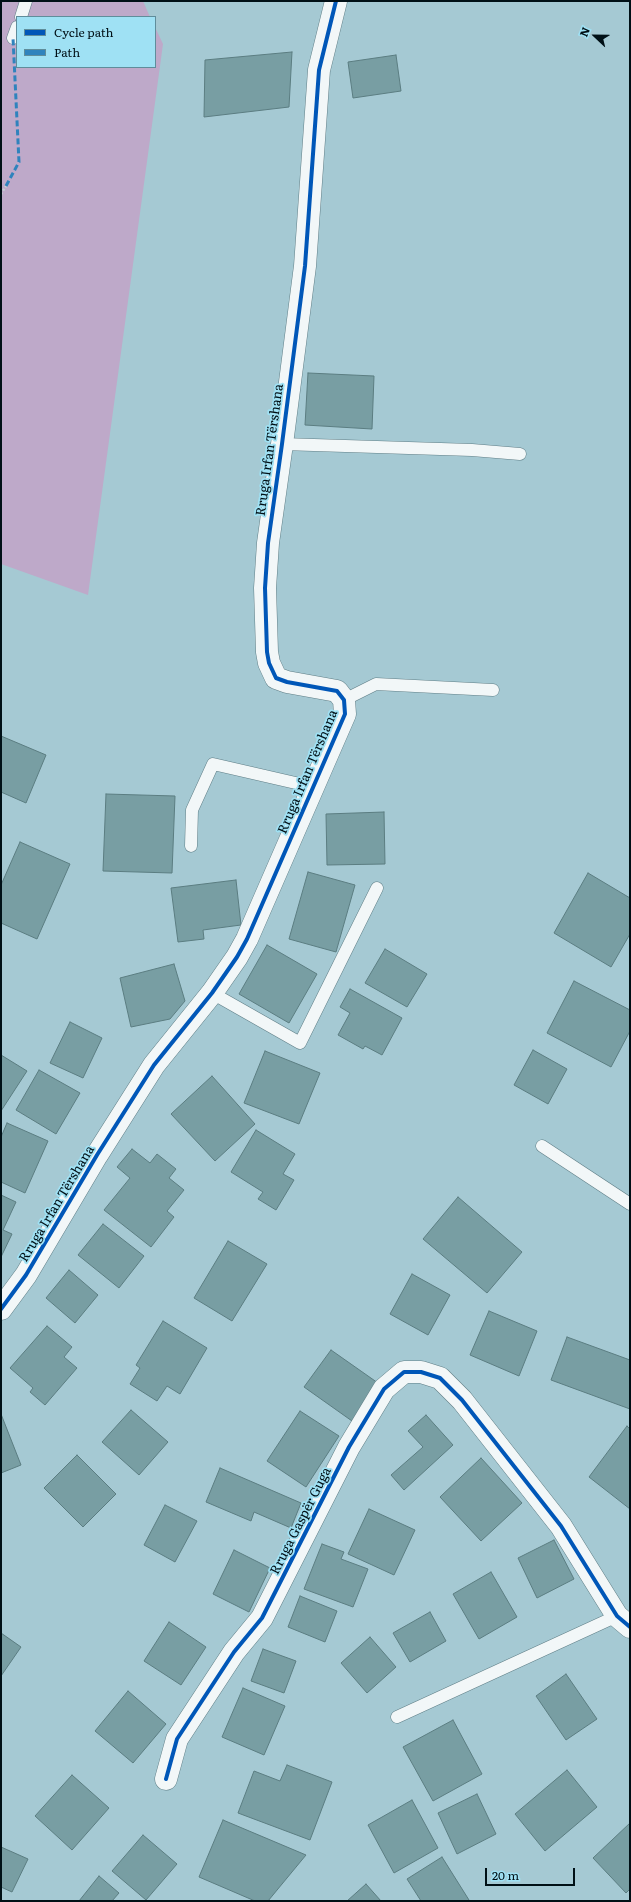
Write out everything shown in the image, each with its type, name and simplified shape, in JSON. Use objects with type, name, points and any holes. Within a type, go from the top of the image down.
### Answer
[{"type":"street","name":"Rruga Irfan Tërshana","points":[[1,1309],[26,1275],[154,1065],[212,992],[247,939],[345,714],[344,700],[337,691],[287,682],[276,678],[268,663],[266,652],[265,588],[268,542],[305,266],[319,70],[336,1]]},
{"type":"street","name":"Rruga Gaspër Guga","points":[[166,1779],[177,1739],[234,1652],[262,1618],[349,1447],[384,1388],[404,1372],[421,1372],[440,1378],[462,1400],[561,1526],[624,1621]]},
{"type":"lane","points":[[21,16],[26,1]]},
{"type":"lane","points":[[282,444],[472,450],[520,454]]},
{"type":"lane","points":[[344,700],[376,684],[493,690]]},
{"type":"lane","points":[[191,846],[190,827],[192,810],[213,764],[313,787]]},
{"type":"lane","points":[[212,992],[300,1043],[377,888]]},
{"type":"lane","points":[[542,1146],[630,1204]]},
{"type":"lane","points":[[397,1717],[624,1621]]},
{"type":"path","points":[[1,194],[6,186]]},
{"type":"shaded area","points":[[1,1],[143,1],[150,16],[16,16],[16,68],[156,68],[156,29],[163,44],[88,595],[1,564]]},
{"type":"building","points":[[292,52],[289,107],[204,117],[205,60]]},
{"type":"building","points":[[396,55],[401,91],[353,98],[348,62]]},
{"type":"building","points":[[308,373],[374,376],[372,429],[305,425]]},
{"type":"building","points":[[1,736],[46,755],[26,803],[1,792]]},
{"type":"building","points":[[106,794],[175,796],[172,873],[103,871]]},
{"type":"building","points":[[384,812],[385,864],[327,865],[326,814]]},
{"type":"building","points":[[20,842],[70,864],[37,939],[1,923],[1,885]]},
{"type":"building","points":[[308,872],[355,885],[336,952],[289,939]]},
{"type":"building","points":[[588,873],[630,898],[630,934],[611,967],[554,933]]},
{"type":"building","points":[[236,880],[241,925],[203,930],[204,939],[178,942],[171,888]]},
{"type":"building","points":[[267,945],[317,974],[289,1023],[239,994]]},
{"type":"building","points":[[385,949],[427,974],[407,1007],[365,983]]},
{"type":"building","points":[[174,964],[185,1001],[170,1019],[131,1027],[120,978]]},
{"type":"building","points":[[574,981],[630,1010],[630,1031],[611,1067],[547,1033]]},
{"type":"building","points":[[350,989],[402,1018],[382,1055],[365,1046],[363,1049],[338,1035],[350,1013],[340,1007]]},
{"type":"building","points":[[70,1022],[102,1038],[83,1078],[50,1063]]},
{"type":"building","points":[[533,1050],[567,1069],[548,1104],[514,1085]]},
{"type":"building","points":[[265,1051],[320,1073],[299,1124],[244,1103]]},
{"type":"building","points":[[1,1055],[27,1071],[1,1111]]},
{"type":"building","points":[[39,1070],[80,1093],[56,1134],[16,1110]]},
{"type":"building","points":[[212,1076],[255,1124],[215,1161],[171,1114]]},
{"type":"building","points":[[7,1123],[48,1141],[25,1193],[1,1182],[1,1137]]},
{"type":"building","points":[[256,1130],[295,1154],[283,1174],[294,1180],[276,1210],[258,1199],[263,1192],[231,1172]]},
{"type":"building","points":[[132,1149],[150,1163],[157,1154],[176,1169],[169,1178],[184,1190],[167,1211],[174,1217],[151,1247],[104,1210],[130,1178],[117,1167]]},
{"type":"building","points":[[1,1195],[16,1202],[3,1230],[12,1234],[1,1257]]},
{"type":"building","points":[[458,1197],[522,1252],[487,1293],[423,1239]]},
{"type":"building","points":[[103,1224],[144,1256],[119,1288],[78,1255]]},
{"type":"building","points":[[228,1241],[267,1264],[232,1321],[194,1298]]},
{"type":"building","points":[[69,1270],[98,1295],[75,1323],[46,1298]]},
{"type":"building","points":[[412,1274],[450,1295],[428,1335],[390,1314]]},
{"type":"building","points":[[489,1311],[537,1331],[519,1376],[470,1355]]},
{"type":"building","points":[[163,1321],[207,1348],[180,1394],[167,1386],[157,1401],[130,1384],[140,1368],[136,1365]]},
{"type":"building","points":[[47,1326],[72,1347],[64,1357],[77,1368],[45,1405],[30,1392],[33,1388],[10,1368]]},
{"type":"building","points":[[567,1337],[630,1360],[630,1409],[551,1380]]},
{"type":"building","points":[[331,1350],[378,1383],[352,1421],[304,1387]]},
{"type":"building","points":[[131,1410],[168,1442],[139,1475],[102,1442]]},
{"type":"building","points":[[300,1411],[339,1436],[306,1487],[267,1461]]},
{"type":"building","points":[[1,1414],[21,1465],[1,1473]]},
{"type":"building","points":[[426,1415],[453,1445],[404,1490],[391,1475],[423,1447],[408,1431]]},
{"type":"building","points":[[627,1426],[630,1429],[630,1509],[589,1477]]},
{"type":"building","points":[[77,1455],[116,1494],[83,1527],[44,1488]]},
{"type":"building","points":[[481,1458],[522,1503],[481,1541],[440,1497]]},
{"type":"building","points":[[220,1468],[301,1503],[291,1528],[254,1512],[251,1521],[206,1502]]},
{"type":"building","points":[[165,1505],[197,1521],[175,1562],[144,1545]]},
{"type":"building","points":[[369,1509],[415,1530],[394,1575],[348,1554]]},
{"type":"building","points":[[554,1540],[574,1579],[537,1598],[518,1558]]},
{"type":"building","points":[[322,1544],[344,1552],[341,1559],[368,1569],[353,1607],[304,1589]]},
{"type":"building","points":[[234,1550],[270,1568],[249,1612],[213,1594]]},
{"type":"building","points":[[491,1572],[517,1617],[479,1639],[453,1594]]},
{"type":"building","points":[[300,1596],[337,1611],[325,1642],[288,1627]]},
{"type":"building","points":[[430,1612],[446,1641],[410,1662],[393,1633]]},
{"type":"building","points":[[169,1622],[206,1647],[181,1685],[144,1661]]},
{"type":"building","points":[[1,1633],[21,1647],[1,1676]]},
{"type":"building","points":[[370,1637],[396,1667],[367,1693],[341,1663]]},
{"type":"building","points":[[263,1649],[296,1661],[284,1693],[251,1681]]},
{"type":"building","points":[[566,1674],[597,1719],[566,1740],[536,1696]]},
{"type":"building","points":[[243,1688],[285,1706],[264,1755],[222,1737]]},
{"type":"building","points":[[128,1691],[166,1724],[133,1763],[95,1731]]},
{"type":"building","points":[[453,1720],[482,1774],[433,1801],[403,1747]]},
{"type":"building","points":[[287,1765],[332,1782],[310,1840],[238,1813],[254,1771],[280,1781]]},
{"type":"building","points":[[567,1770],[597,1807],[545,1851],[515,1814]]},
{"type":"building","points":[[72,1775],[109,1808],[72,1850],[35,1816]]},
{"type":"building","points":[[477,1794],[496,1834],[457,1854],[438,1813]]},
{"type":"building","points":[[412,1800],[438,1848],[394,1873],[368,1825]]},
{"type":"building","points":[[223,1820],[306,1855],[268,1901],[255,1901],[199,1877]]},
{"type":"building","points":[[630,1823],[630,1889],[626,1893],[593,1858]]},
{"type":"building","points":[[143,1835],[177,1864],[146,1900],[112,1871]]},
{"type":"building","points":[[1,1847],[28,1859],[12,1892],[1,1887]]},
{"type":"building","points":[[442,1857],[469,1900],[421,1901],[407,1879]]},
{"type":"building","points":[[99,1876],[119,1893],[112,1901],[79,1901]]},
{"type":"building","points":[[366,1884],[381,1901],[347,1901]]},
{"type":"marked path","points":[[6,186],[19,162],[13,38]]},
{"type":"cycle path","points":[[1,1309],[26,1275],[97,1155],[154,1065],[212,993],[237,957],[247,939],[345,714],[344,700],[337,691],[287,682],[276,678],[269,663],[267,652],[265,588],[268,543],[305,266],[319,70],[336,1]]},
{"type":"cycle path","points":[[166,1779],[177,1739],[234,1652],[262,1618],[349,1447],[384,1389],[404,1372],[421,1372],[440,1378],[462,1400],[561,1526],[617,1616],[630,1627]]}]
